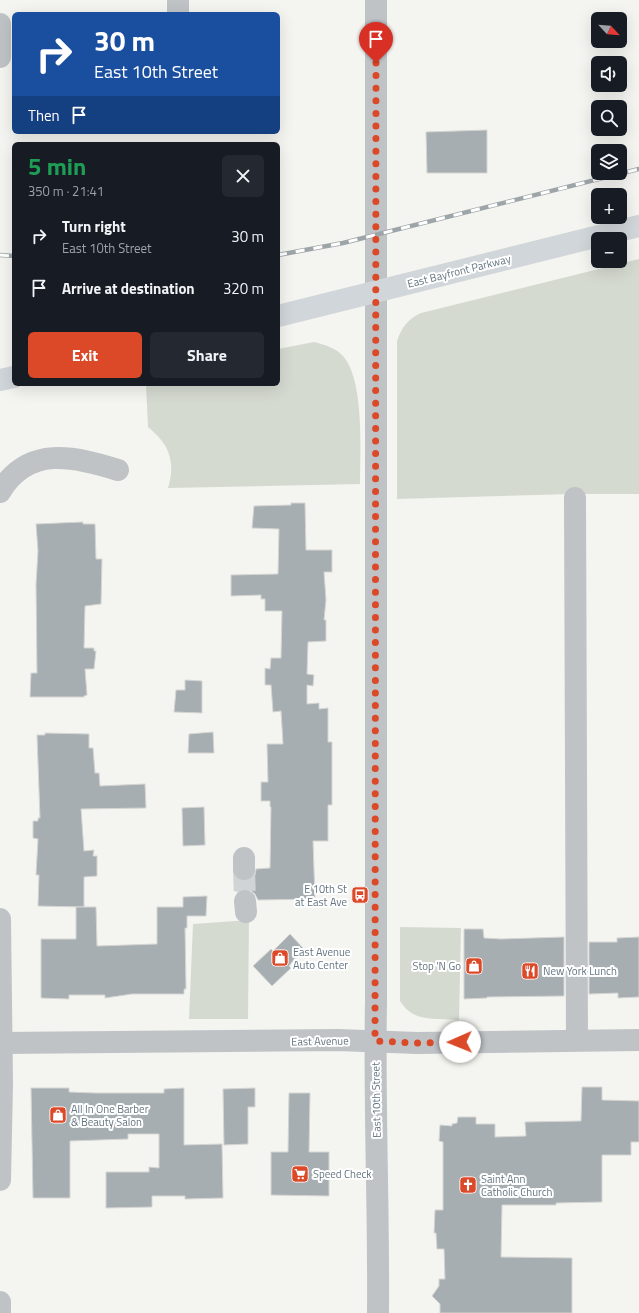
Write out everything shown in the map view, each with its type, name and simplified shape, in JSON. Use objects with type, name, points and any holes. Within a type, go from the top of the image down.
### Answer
[{"type":"highway","name":"East Bayfront Parkway","points":[[280,315],[639,226]]},
{"type":"highway","points":[[0,380],[12,377]]},
{"type":"street","points":[[178,0],[178,12]]},
{"type":"street","name":"East 10th Street","points":[[376,0],[375,1041],[378,1313]]},
{"type":"street","points":[[0,24],[0,57]]},
{"type":"street","points":[[0,492],[7,480],[17,471],[33,462],[53,458],[72,458],[118,470]]},
{"type":"street","points":[[575,498],[577,1040]]},
{"type":"street","points":[[0,919],[0,1180]]},
{"type":"street","name":"East Avenue","points":[[1,1043],[375,1041],[417,1043],[639,1040]]},
{"type":"street","points":[[0,1302],[0,1313]]},
{"type":"shaded area","points":[[639,259],[639,494],[573,494],[397,499],[397,341],[403,328],[409,321],[421,313],[603,268],[627,268],[627,262]]},
{"type":"shaded area","points":[[314,342],[326,345],[339,352],[349,366],[355,380],[360,416],[360,484],[168,488],[171,461],[166,447],[148,427],[146,386],[280,386],[280,349]]},
{"type":"shaded area","points":[[249,920],[248,1019],[189,1019],[193,924]]},
{"type":"shaded area","points":[[400,927],[461,928],[459,1020],[434,1019],[418,1016],[405,1008],[400,1001]]},
{"type":"building","points":[[487,130],[487,173],[427,173],[426,132]]},
{"type":"building","points":[[291,503],[305,503],[306,550],[332,550],[332,572],[324,572],[326,600],[324,620],[326,620],[326,641],[308,642],[307,674],[314,675],[313,686],[307,685],[307,704],[319,703],[319,709],[328,708],[328,742],[332,742],[332,805],[328,805],[328,841],[313,841],[315,899],[258,900],[255,894],[250,890],[243,889],[237,892],[237,879],[244,881],[250,880],[255,875],[256,869],[270,868],[271,807],[270,801],[261,801],[261,782],[268,782],[267,744],[283,744],[281,711],[273,712],[271,685],[265,685],[265,668],[270,669],[271,658],[281,658],[282,611],[265,611],[265,599],[261,599],[261,595],[231,596],[231,575],[278,574],[279,529],[252,528],[254,506],[291,505]]},
{"type":"building","points":[[83,522],[83,524],[95,524],[96,559],[102,559],[101,604],[85,606],[84,648],[94,648],[94,651],[96,651],[94,669],[85,669],[87,695],[84,697],[30,697],[31,673],[37,673],[36,584],[38,551],[36,524]]},
{"type":"building","points":[[185,680],[202,681],[202,713],[174,712],[176,690],[185,690]]},
{"type":"building","points":[[213,732],[214,753],[188,753],[189,734]]},
{"type":"building","points":[[45,733],[89,734],[89,748],[93,748],[95,773],[99,773],[100,786],[145,784],[146,808],[81,809],[84,851],[94,850],[93,856],[97,856],[97,876],[84,877],[84,907],[38,906],[39,875],[36,875],[38,839],[33,838],[33,821],[38,821],[38,818],[40,818],[37,735],[45,735]]},
{"type":"building","points":[[204,807],[205,845],[183,846],[182,808]]},
{"type":"building","points":[[207,896],[206,916],[187,916],[187,928],[185,928],[186,989],[184,989],[184,994],[132,994],[105,998],[105,995],[69,995],[69,999],[41,998],[41,939],[76,939],[76,907],[96,907],[97,946],[157,944],[157,907],[183,907],[183,897]]},
{"type":"building","points":[[464,929],[483,929],[484,938],[501,939],[564,937],[564,996],[487,997],[464,999]]},
{"type":"building","points":[[290,934],[303,948],[289,966],[291,968],[272,986],[253,966],[271,949],[273,951]]},
{"type":"building","points":[[639,937],[639,997],[618,998],[618,993],[589,994],[589,942],[617,942],[617,938]]},
{"type":"building","points":[[582,1087],[602,1087],[602,1100],[639,1101],[639,1142],[631,1142],[631,1155],[602,1155],[602,1202],[556,1203],[556,1205],[502,1205],[501,1257],[572,1258],[572,1313],[440,1313],[440,1304],[432,1296],[439,1286],[439,1279],[445,1279],[444,1249],[437,1249],[436,1233],[434,1233],[435,1210],[443,1210],[443,1142],[439,1141],[440,1125],[452,1126],[452,1124],[457,1123],[458,1117],[476,1117],[476,1124],[495,1124],[495,1137],[526,1136],[525,1122],[581,1121]]},
{"type":"building","points":[[31,1088],[69,1088],[69,1092],[95,1093],[164,1093],[164,1089],[184,1088],[184,1145],[222,1144],[223,1198],[185,1199],[185,1196],[152,1196],[152,1207],[106,1208],[106,1172],[149,1172],[149,1167],[159,1168],[159,1134],[128,1134],[128,1139],[70,1141],[70,1198],[33,1198]]},
{"type":"building","points":[[255,1088],[255,1107],[248,1107],[248,1144],[224,1145],[223,1089]]},
{"type":"building","points":[[289,1093],[310,1093],[309,1152],[329,1152],[329,1196],[271,1195],[271,1152],[288,1152]]},
{"type":"tunnel","points":[[244,869],[245,901]]},
{"type":"railway","points":[[280,255],[343,243],[639,169]]},
{"type":"railway","points":[[0,255],[12,256]]},
{"type":"place","name":"E 10th St at East Ave","points":[[360,895]]},
{"type":"place","name":"East Avenue Auto Center","points":[[280,958]]},
{"type":"place","name":"Stop 'N Go","points":[[474,966]]},
{"type":"place","name":"New York Lunch","points":[[530,971]]},
{"type":"place","name":"All In One Barber & Beauty Salon","points":[[58,1115]]},
{"type":"place","name":"Speed Check","points":[[300,1174]]},
{"type":"place","name":"Saint Ann Catholic Church","points":[[468,1185]]},
{"type":"route","points":[[376,63],[375,1041],[417,1043],[460,1042]]}]
